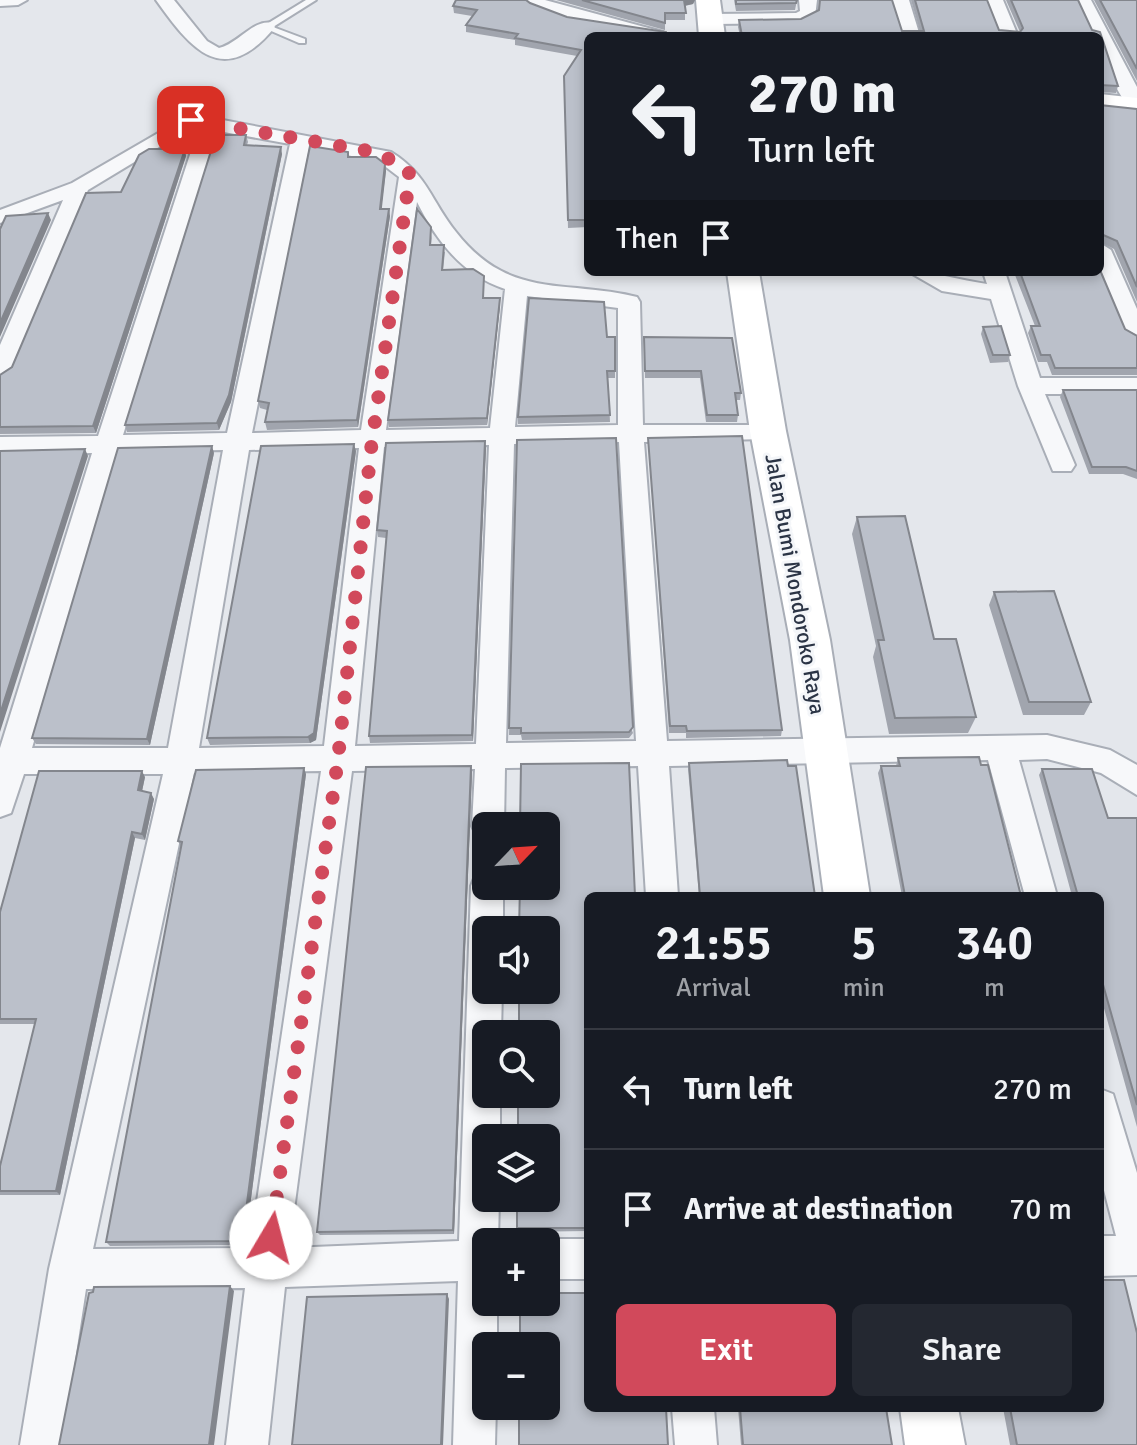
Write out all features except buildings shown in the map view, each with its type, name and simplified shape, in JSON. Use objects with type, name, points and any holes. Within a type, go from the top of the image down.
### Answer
[{"type":"street","points":[[0,1],[18,0]]},
{"type":"street","points":[[165,0],[200,45],[216,54],[235,50],[266,27]]},
{"type":"street","points":[[529,0],[642,32]]},
{"type":"street","points":[[602,0],[603,22]]},
{"type":"street","points":[[710,18],[799,18],[809,13],[808,0]]},
{"type":"street","points":[[900,0],[910,32]]},
{"type":"street","points":[[994,0],[1007,32]]},
{"type":"street","points":[[1082,0],[1099,32]]},
{"type":"street","points":[[1104,42],[1137,106]]},
{"type":"street","points":[[1104,102],[1137,106]]},
{"type":"street","points":[[0,217],[79,187],[191,120],[301,138],[384,156],[410,174],[430,202],[448,237],[482,270],[516,289],[629,302],[631,432],[662,892]]},
{"type":"street","points":[[0,804],[7,761],[210,124]]},
{"type":"street","points":[[41,1445],[69,1269],[181,761],[237,444],[301,138]]},
{"type":"street","points":[[247,1445],[267,1268],[338,759],[372,442],[410,174]]},
{"type":"street","points":[[0,373],[79,187]]},
{"type":"street","points":[[1104,259],[1137,335]]},
{"type":"street","points":[[929,276],[950,286],[998,282],[1030,386],[1062,465]]},
{"type":"street","name":"Jalan Bumi Mondoroko Raya","points":[[744,277],[768,431],[810,640],[846,892]]},
{"type":"street","points":[[488,812],[502,435],[516,289]]},
{"type":"street","points":[[1030,386],[1137,386]]},
{"type":"street","points":[[0,446],[372,442],[502,435],[768,431]]},
{"type":"street","points":[[1000,747],[1040,892]]},
{"type":"street","points":[[7,761],[338,759],[489,754],[1047,747],[1110,763],[1137,782]]},
{"type":"street","points":[[483,1228],[485,1004]]},
{"type":"street","points":[[1104,1121],[1137,1241]]},
{"type":"street","points":[[1104,1256],[1137,1255]]},
{"type":"street","points":[[560,1259],[584,1259]]},
{"type":"street","points":[[69,1269],[267,1268],[472,1260]]},
{"type":"street","points":[[474,1445],[480,1316]]},
{"type":"street","points":[[693,1412],[696,1445]]},
{"type":"street","points":[[930,1412],[935,1445]]},
{"type":"lane","points":[[266,27],[312,0]]},
{"type":"lane","points":[[266,27],[302,41]]},
{"type":"route","points":[[191,120],[369,151],[394,161],[410,174],[371,449],[338,759],[271,1238]]}]
